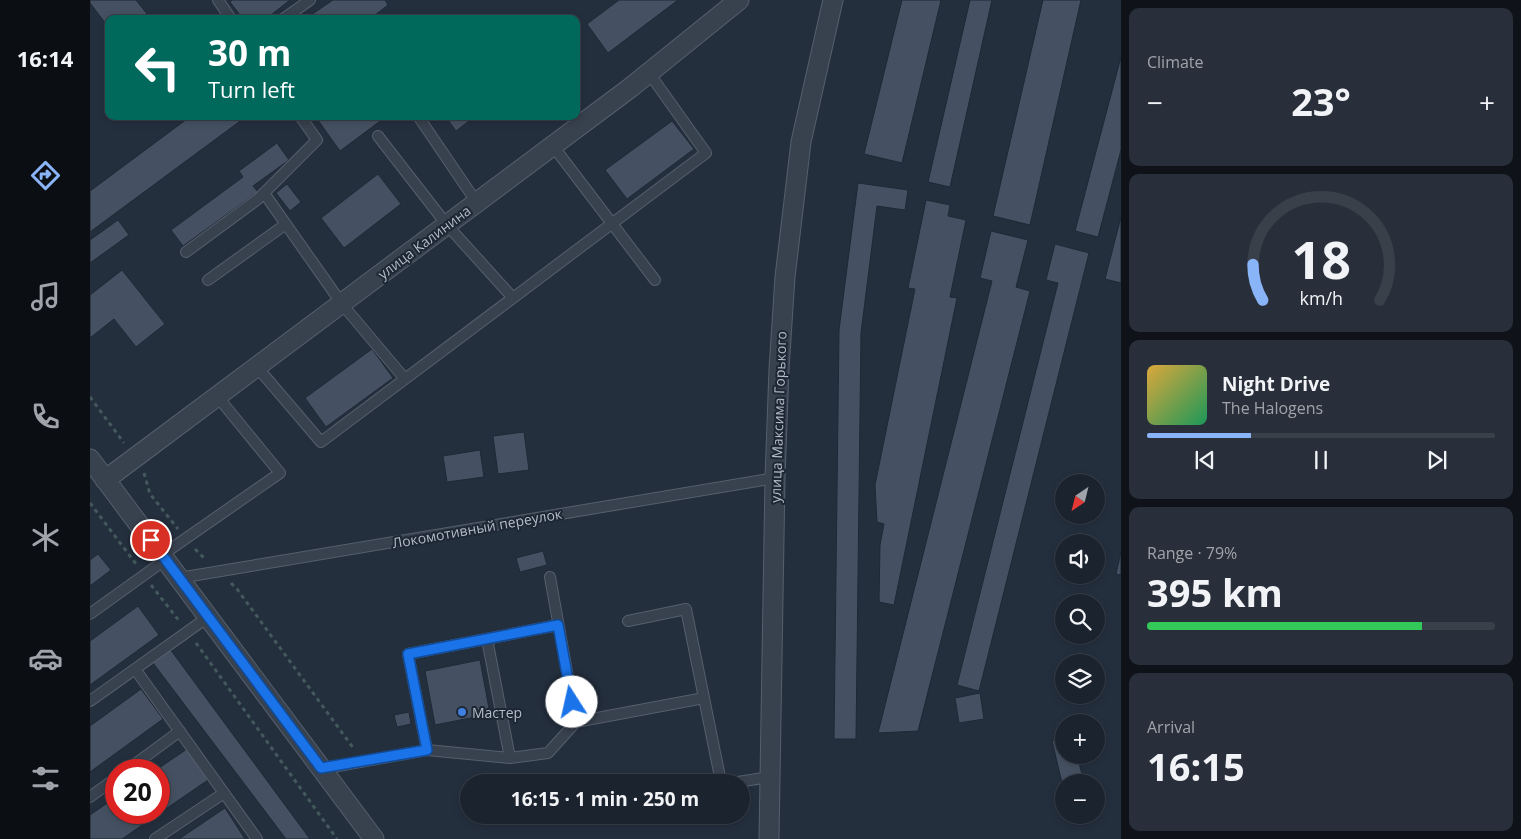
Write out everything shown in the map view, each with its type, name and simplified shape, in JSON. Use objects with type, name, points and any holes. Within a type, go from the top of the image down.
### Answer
[{"type":"street","name":"улица Калинина","points":[[96,472],[217,396],[257,367],[649,74],[738,0]]},
{"type":"street","name":"улица Максима Горького","points":[[769,839],[775,478],[785,277],[801,142],[834,0]]},
{"type":"street","points":[[96,472],[164,558],[374,839]]},
{"type":"lane","points":[[218,0],[228,15]]},
{"type":"lane","points":[[289,15],[310,0]]},
{"type":"lane","points":[[257,367],[321,442],[706,153],[649,74]]},
{"type":"lane","points":[[186,252],[264,193],[317,140],[303,120]]},
{"type":"lane","points":[[421,120],[476,203]]},
{"type":"lane","points":[[378,136],[447,225],[513,298]]},
{"type":"lane","points":[[553,146],[655,280]]},
{"type":"lane","points":[[264,193],[342,304],[405,379]]},
{"type":"lane","points":[[208,280],[286,224]]},
{"type":"lane","points":[[90,614],[280,473],[217,396]]},
{"type":"lane","name":"Локомотивный переулок","points":[[179,578],[775,478]]},
{"type":"lane","points":[[550,577],[576,722]]},
{"type":"lane","points":[[628,621],[686,609],[719,774]]},
{"type":"lane","points":[[90,701],[208,617]]},
{"type":"lane","points":[[427,750],[408,654],[558,625]]},
{"type":"lane","points":[[487,639],[510,758]]},
{"type":"lane","points":[[135,669],[257,839]]},
{"type":"lane","points":[[321,768],[427,750],[510,758],[548,753],[576,722],[704,698]]},
{"type":"lane","points":[[142,759],[180,731]]},
{"type":"lane","points":[[750,780],[769,777]]},
{"type":"lane","points":[[90,797],[105,786]]},
{"type":"lane","points":[[156,839],[224,793]]},
{"type":"path","points":[[90,503],[188,632],[337,839]]},
{"type":"building","points":[[90,0],[136,0],[148,15],[105,15],[105,23],[90,3]]},
{"type":"building","points":[[232,0],[290,0],[271,15],[240,15],[230,2]]},
{"type":"building","points":[[333,0],[385,0],[388,5],[375,15],[311,15]]},
{"type":"building","points":[[619,0],[678,0],[608,53],[587,24]]},
{"type":"building","points":[[902,0],[941,0],[902,163],[864,154]]},
{"type":"building","points":[[970,0],[992,0],[950,187],[928,182]]},
{"type":"building","points":[[1043,0],[1081,0],[1030,225],[993,216]]},
{"type":"building","points":[[1121,57],[1121,150],[1098,237],[1075,231]]},
{"type":"building","points":[[186,120],[242,120],[90,232],[90,191]]},
{"type":"building","points":[[318,120],[382,120],[340,151]]},
{"type":"building","points":[[448,120],[470,120],[456,131]]},
{"type":"building","points":[[672,121],[694,149],[627,199],[605,170]]},
{"type":"building","points":[[277,143],[289,160],[253,186],[258,192],[183,246],[171,230],[243,177],[239,171]]},
{"type":"building","points":[[378,174],[401,204],[344,248],[321,218]]},
{"type":"building","points":[[858,183],[908,190],[905,210],[877,206],[861,333],[856,739],[834,739],[839,330]]},
{"type":"building","points":[[287,184],[301,202],[290,211],[276,193]]},
{"type":"building","points":[[926,200],[950,205],[948,216],[966,220],[950,297],[957,298],[894,605],[879,602],[880,545],[884,524],[877,522],[875,485],[915,289],[908,288]]},
{"type":"building","points":[[1121,217],[1121,283],[1105,279]]},
{"type":"building","points":[[118,220],[129,235],[90,263],[90,240]]},
{"type":"building","points":[[991,231],[1028,240],[1016,287],[1030,291],[918,731],[878,733],[992,281],[980,278]]},
{"type":"building","points":[[1055,244],[1089,253],[979,691],[957,685],[1058,283],[1046,280]]},
{"type":"building","points":[[122,270],[165,324],[136,347],[114,319],[90,338],[90,295]]},
{"type":"building","points":[[372,349],[393,378],[326,427],[305,398]]},
{"type":"building","points":[[524,432],[529,470],[498,474],[493,436]]},
{"type":"building","points":[[480,450],[484,477],[447,482],[443,456]]},
{"type":"building","points":[[543,551],[547,565],[520,572],[516,558]]},
{"type":"building","points":[[1121,552],[1121,575],[1116,574]]},
{"type":"building","points":[[98,554],[111,570],[90,586],[90,560]]},
{"type":"building","points":[[138,606],[159,635],[90,685],[90,641]]},
{"type":"building","points":[[170,649],[310,839],[286,839],[153,663]]},
{"type":"building","points":[[480,660],[490,714],[435,725],[425,671]]},
{"type":"building","points":[[141,689],[163,719],[108,759],[105,759],[105,761],[90,772],[90,726]]},
{"type":"building","points":[[980,693],[984,719],[959,723],[955,698]]},
{"type":"building","points":[[409,712],[411,724],[397,727],[394,715]]},
{"type":"building","points":[[1055,740],[1055,754],[1052,741]]},
{"type":"building","points":[[187,749],[208,780],[170,806],[170,761]]},
{"type":"building","points":[[1058,764],[1079,764],[1082,774],[1060,774]]},
{"type":"building","points":[[105,805],[105,824],[144,824],[122,839],[90,839],[90,815]]},
{"type":"building","points":[[225,808],[245,839],[179,839]]},
{"type":"place","name":"Мастер","points":[[462,712]]},
{"type":"route","points":[[151,540],[321,768],[427,750],[408,654],[558,625],[572,702]]}]
